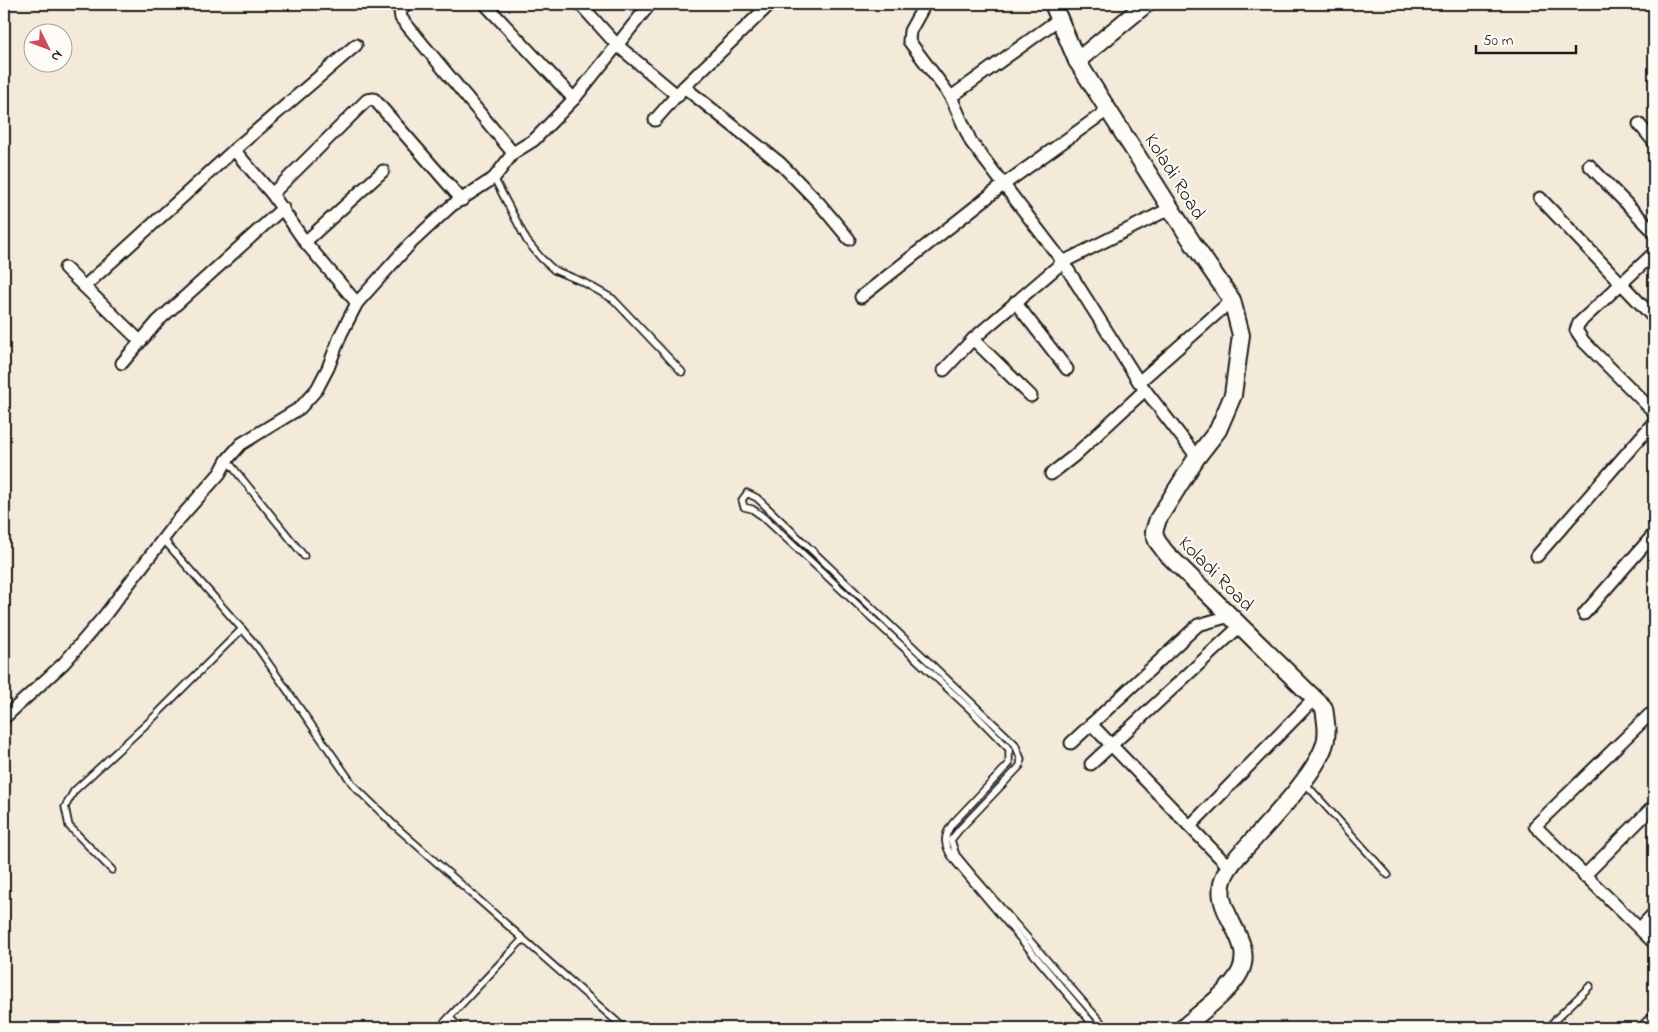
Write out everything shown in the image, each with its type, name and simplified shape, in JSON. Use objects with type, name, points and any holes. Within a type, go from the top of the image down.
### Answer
[{"type":"street","points":[[406,4],[400,11],[401,18],[513,153]]},
{"type":"street","points":[[485,4],[574,99]]},
{"type":"street","points":[[580,4],[617,45],[780,163],[819,203],[849,239]]},
{"type":"street","points":[[4,718],[64,664],[105,615],[163,539],[220,473],[227,460],[241,444],[300,408],[317,389],[357,303],[410,244],[451,206],[494,178],[513,153],[534,140],[574,99],[650,4]]},
{"type":"street","points":[[655,120],[681,91],[770,4]]},
{"type":"street","points":[[926,4],[910,31],[909,42],[951,97],[971,142],[1063,262],[1142,386],[1198,457]]},
{"type":"street","points":[[1077,61],[1146,4]]},
{"type":"street","points":[[951,97],[1056,11]]},
{"type":"street","name":"Koladi Road","points":[[1056,11],[1077,61],[1170,208],[1232,300],[1241,335],[1234,395],[1218,430],[1158,519],[1154,532],[1157,541],[1166,553],[1324,708],[1327,732],[1323,750],[1302,781],[1224,876],[1221,894],[1225,912],[1241,941],[1245,958],[1239,973],[1225,990],[1183,1028]]},
{"type":"street","points":[[85,286],[234,150],[356,45]]},
{"type":"street","points":[[272,194],[367,100],[374,99],[462,200]]},
{"type":"street","points":[[861,297],[1003,185],[1109,109]]},
{"type":"street","points":[[1639,124],[1654,142]]},
{"type":"street","points":[[234,150],[283,208],[305,242],[357,303]]},
{"type":"street","points":[[1590,165],[1654,232]]},
{"type":"street","points":[[305,242],[383,171]]},
{"type":"street","points":[[1540,198],[1654,318]]},
{"type":"street","points":[[122,363],[158,321],[283,208]]},
{"type":"street","points":[[944,370],[973,340],[1063,262],[1170,208]]},
{"type":"street","points":[[1654,253],[1579,323],[1576,330],[1584,342],[1654,412]]},
{"type":"street","points":[[65,268],[140,341]]},
{"type":"street","points":[[1051,474],[1074,456],[1142,386],[1232,300]]},
{"type":"street","points":[[1015,302],[1067,368]]},
{"type":"street","points":[[973,340],[1031,396]]},
{"type":"street","points":[[1538,556],[1654,422]]},
{"type":"street","points":[[1584,614],[1654,534]]},
{"type":"street","points":[[1071,743],[1198,625],[1235,621]]},
{"type":"street","points":[[1091,764],[1235,621]]},
{"type":"street","points":[[1190,826],[1315,698]]},
{"type":"street","points":[[1650,716],[1535,826],[1654,943]]},
{"type":"street","points":[[1091,724],[1230,868]]},
{"type":"street","points":[[1584,876],[1654,806]]},
{"type":"street","points":[[1640,928],[1654,913]]},
{"type":"street","points":[[1647,1028],[1654,1021]]},
{"type":"lane","points":[[494,178],[527,241],[541,258],[554,270],[583,282],[613,299],[682,372]]},
{"type":"lane","points":[[227,460],[304,556]]},
{"type":"lane","points":[[1096,1028],[954,860],[945,844],[946,832],[953,823],[1009,764],[1009,749],[973,712],[769,522],[752,509],[744,507],[742,500],[747,493],[758,498],[1015,744],[1021,758],[1020,766],[1013,776],[959,830],[951,840],[952,847],[971,873],[1106,1028]]},
{"type":"lane","points":[[163,539],[255,644],[354,786],[394,824],[624,1028]]},
{"type":"lane","points":[[112,870],[69,826],[65,807],[74,791],[153,718],[242,629]]},
{"type":"lane","points":[[1302,781],[1388,875]]},
{"type":"lane","points":[[439,1028],[523,939]]},
{"type":"lane","points":[[1550,1028],[1554,1021],[1590,986]]},
{"type":"lane","points":[[450,1018],[460,1028]]}]
